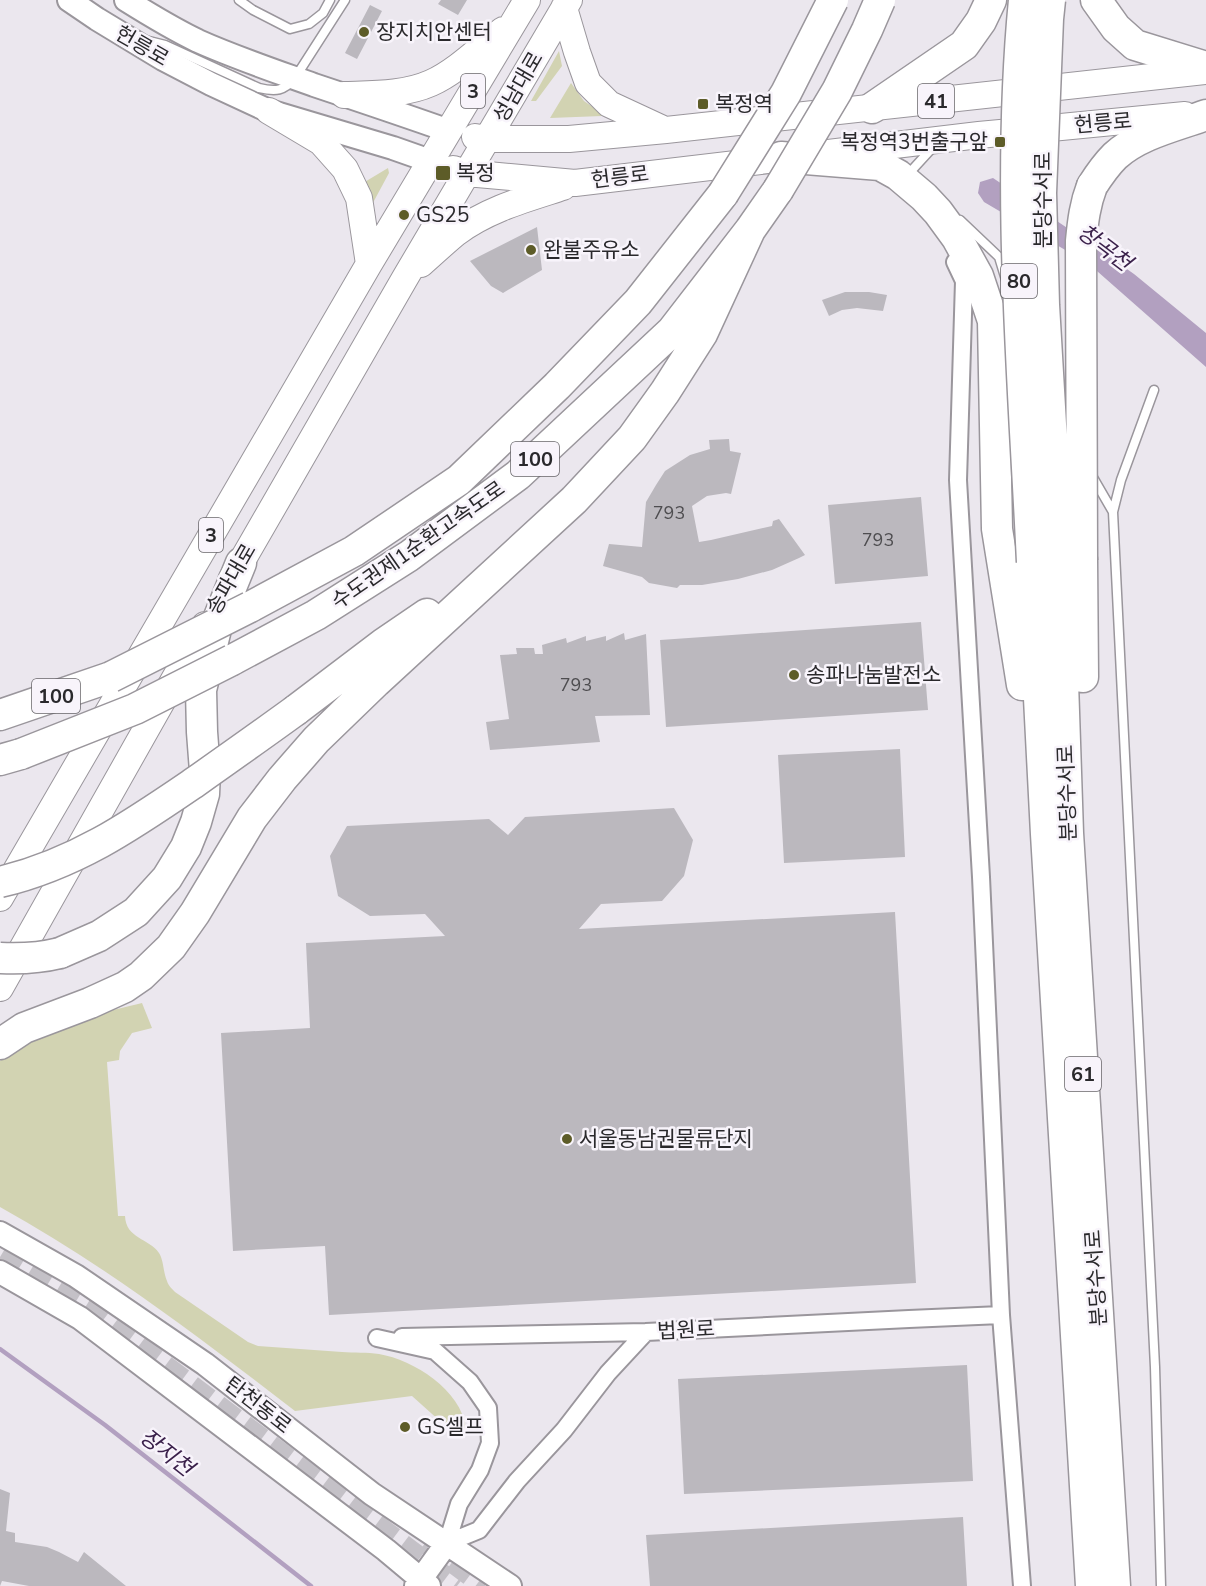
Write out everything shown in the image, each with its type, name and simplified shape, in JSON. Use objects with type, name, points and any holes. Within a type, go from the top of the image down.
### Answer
[{"type":"highway","name":"수도권제1순환고속도로","points":[[0,715],[111,677],[250,607],[354,551],[459,480],[557,386],[638,302],[723,194],[786,93],[833,0]]},
{"type":"highway","name":"수도권제1순환고속도로","points":[[10,757],[135,709],[316,615],[409,556],[518,475],[672,331],[750,230],[778,190],[837,91],[880,0]]},
{"type":"highway","name":"분당수서로","points":[[1024,0],[1016,168],[1020,302],[1058,561]]},
{"type":"highway","name":"분당수서로","points":[[1050,0],[1041,193],[1044,305],[1058,561],[1057,833],[1091,1586]]},
{"type":"highway","points":[[1096,0],[1116,28],[1135,45],[1206,69]]},
{"type":"highway","points":[[873,108],[964,45],[986,10]]},
{"type":"highway","points":[[1058,561],[1081,241],[1084,211],[1092,186],[1117,154],[1141,138],[1206,114]]},
{"type":"highway","points":[[781,157],[880,165],[898,175],[938,212],[957,238],[978,276],[993,321],[997,529],[1057,833]]},
{"type":"highway","points":[[0,1044],[24,1028],[125,987],[141,976],[171,947],[187,925],[252,818],[316,740],[594,480],[625,446],[649,416],[702,334],[750,230]]},
{"type":"highway","points":[[0,882],[46,869],[111,837],[163,804],[296,710],[383,644],[526,544]]},
{"type":"highway","points":[[0,958],[47,956],[60,953],[99,936],[136,912],[167,878],[186,847],[204,794],[201,690],[219,617],[241,563]]},
{"type":"highway","points":[[0,694],[38,691],[111,677]]},
{"type":"highway","name":"분당수서로","points":[[1057,833],[1115,1586]]},
{"type":"main road","name":"헌릉로","points":[[69,0],[163,59],[269,111],[393,148],[466,173],[575,183],[781,157],[881,149],[941,139],[1206,114]]},
{"type":"main road","name":"헌릉로","points":[[126,0],[197,40],[265,69],[449,131],[487,139],[569,139],[666,130],[1206,69]]},
{"type":"main road","points":[[566,4],[577,52],[588,83],[609,104],[666,130]]},
{"type":"main road","name":"성남대로","points":[[466,173],[566,4]]},
{"type":"main road","points":[[344,95],[399,92],[431,83],[453,70],[521,10]]},
{"type":"main road","name":"성남대로","points":[[430,161],[521,10]]},
{"type":"main road","points":[[269,111],[321,142],[345,169],[359,198],[369,264]]},
{"type":"main road","name":"송파대로","points":[[0,898],[430,161]]},
{"type":"main road","name":"송파대로","points":[[0,988],[466,173]]},
{"type":"main road","points":[[405,278],[457,232],[492,212],[575,183]]},
{"type":"main road","name":"탄천동로","points":[[0,1233],[76,1276],[205,1364],[372,1494],[510,1586]]},
{"type":"main road","name":"탄천동로","points":[[0,1272],[80,1318],[386,1550],[422,1584]]},
{"type":"main road","points":[[422,1584],[447,1543]]},
{"type":"street","points":[[824,160],[892,185],[940,228],[964,281],[958,480],[980,866],[1001,1315],[1022,1586]]},
{"type":"street","name":"법원로","points":[[447,1543],[479,1530],[517,1481],[564,1430],[608,1372],[646,1332],[1001,1315]]},
{"type":"street","points":[[447,1543],[459,1504],[480,1470],[490,1443],[488,1408],[470,1382],[435,1352],[377,1338],[646,1332]]},
{"type":"lane","points":[[239,0],[253,10],[290,28],[309,24],[323,13],[330,0]]},
{"type":"lane","points":[[129,39],[156,42],[259,88],[281,90],[289,86],[295,78],[345,0]]},
{"type":"lane","points":[[912,170],[941,139]]},
{"type":"lane","points":[[903,164],[912,170],[918,180],[942,203]]},
{"type":"lane","points":[[951,211],[999,257],[1030,358]]},
{"type":"lane","points":[[1037,381],[1060,421]]},
{"type":"lane","points":[[1154,390],[1121,480],[1113,512],[1155,1367],[1161,1586]]},
{"type":"lane","points":[[1072,441],[1113,512]]},
{"type":"green space","points":[[559,51],[562,66],[536,101],[531,101]]},
{"type":"green space","points":[[571,83],[584,101],[603,114],[602,116],[550,118]]},
{"type":"green space","points":[[388,168],[389,173],[368,212],[358,186]]},
{"type":"green space","points":[[142,1003],[152,1028],[132,1033],[120,1051],[119,1060],[107,1062],[118,1216],[125,1216],[129,1229],[159,1253],[170,1287],[248,1342],[258,1346],[374,1353],[407,1363],[421,1370],[446,1389],[462,1414],[466,1428],[451,1431],[412,1396],[295,1411],[188,1330],[114,1278],[39,1229],[0,1207],[0,1061],[11,1049],[26,1039],[45,1031],[65,1023]]},
{"type":"shaded area","points":[[993,178],[1134,274],[1206,333],[1206,367],[1089,264],[984,202],[978,193],[980,182]]},
{"type":"pier","points":[[814,0],[830,0],[894,48],[899,54],[891,71],[868,72],[810,9]]},
{"type":"building","points":[[441,0],[467,0],[458,15],[438,4]]},
{"type":"building","name":"장지치안센터","points":[[370,5],[382,11],[357,59],[345,53]]},
{"type":"building","points":[[537,227],[542,270],[503,293],[491,286],[470,261]]},
{"type":"building","points":[[845,292],[887,295],[883,311],[857,308],[842,310],[829,316],[822,300]]},
{"type":"building","points":[[729,439],[730,451],[741,453],[731,494],[707,496],[692,506],[699,542],[772,526],[773,521],[779,519],[805,555],[772,570],[738,579],[702,585],[680,585],[677,588],[649,583],[642,577],[603,566],[609,544],[642,547],[646,502],[665,471],[690,455],[710,449],[709,440]]},
{"type":"building","points":[[921,497],[928,576],[835,584],[828,505]]},
{"type":"building","name":"송파나눔발전소","points":[[921,622],[928,710],[666,727],[660,640]]},
{"type":"building","points":[[624,633],[625,640],[646,634],[650,715],[595,716],[600,742],[490,750],[486,722],[509,719],[500,655],[517,654],[516,648],[534,648],[535,654],[543,654],[542,645],[566,638],[567,643],[586,636],[586,641],[606,636],[606,641]]},
{"type":"building","points":[[900,749],[905,857],[784,863],[778,755]]},
{"type":"building","name":"서울동남권물류단지","points":[[674,808],[693,840],[684,876],[662,901],[601,904],[579,929],[895,912],[916,1283],[329,1315],[325,1246],[233,1251],[221,1033],[310,1028],[306,943],[445,936],[425,914],[370,916],[338,896],[330,856],[347,826],[489,819],[508,835],[525,817]]},
{"type":"building","points":[[967,1365],[973,1481],[684,1494],[678,1379]]},
{"type":"building","points":[[0,1489],[10,1493],[6,1531],[15,1533],[15,1542],[47,1547],[78,1562],[84,1552],[126,1586],[29,1586],[2,1581],[0,1586]]},
{"type":"building","points":[[963,1517],[967,1586],[650,1586],[646,1535]]},
{"type":"waterway","name":"장지천","points":[[0,1349],[105,1425],[311,1586]]},
{"type":"tunnel","points":[[0,1257],[101,1318],[457,1586]]},
{"type":"tunnel","points":[[426,1542],[485,1586]]},
{"type":"place","name":"장지치안센터","points":[[364,32]]},
{"type":"place","name":"복정역","points":[[703,104]]},
{"type":"place","name":"복정역3번출구앞","points":[[1000,142]]},
{"type":"place","name":"복정","points":[[443,173]]},
{"type":"place","name":"GS25","points":[[404,215]]},
{"type":"place","name":"완불주유소","points":[[531,250]]},
{"type":"place","name":"송파나눔발전소","points":[[794,675]]},
{"type":"place","name":"서울동남권물류단지","points":[[567,1139]]},
{"type":"place","name":"GS셀프","points":[[405,1427]]},
{"type":"water label","name":"창곡천","points":[[1105,247]]}]
